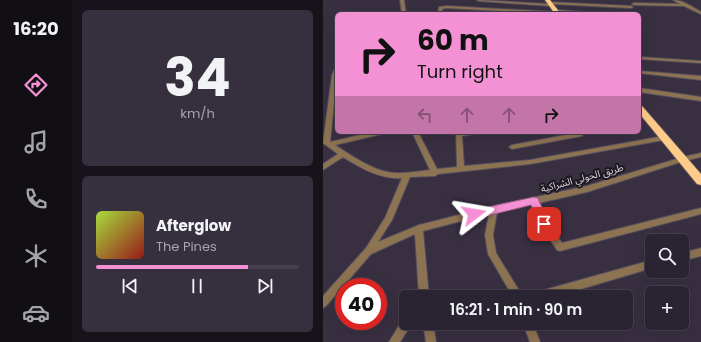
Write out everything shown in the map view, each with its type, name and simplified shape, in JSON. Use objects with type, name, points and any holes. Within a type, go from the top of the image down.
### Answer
[{"type":"highway","points":[[550,2],[558,12]]},
{"type":"highway","points":[[641,102],[686,158],[701,181]]},
{"type":"highway","points":[[641,110],[664,138],[701,170]]},
{"type":"street","points":[[401,0],[404,12]]},
{"type":"street","points":[[479,0],[687,6]]},
{"type":"street","points":[[675,0],[701,13]]},
{"type":"street","points":[[440,12],[440,8],[447,7],[540,12]]},
{"type":"street","points":[[641,58],[701,62]]},
{"type":"street","points":[[641,72],[701,78]]},
{"type":"street","points":[[326,143],[335,73]]},
{"type":"street","points":[[641,90],[701,99]]},
{"type":"street","points":[[326,143],[369,134]]},
{"type":"street","points":[[416,134],[435,173]]},
{"type":"street","points":[[459,134],[461,170]]},
{"type":"street","points":[[512,147],[581,134]]},
{"type":"street","points":[[326,143],[381,174],[389,176],[407,176],[561,157],[664,138]]},
{"type":"street","points":[[323,167],[344,154]]},
{"type":"street","name":"طريق الحولي الشراكية","points":[[323,303],[368,251],[419,229],[494,209],[587,189],[686,158],[701,155]]},
{"type":"street","points":[[368,251],[388,220],[407,176]]},
{"type":"street","points":[[534,201],[544,224],[560,247],[701,211]]},
{"type":"street","points":[[494,209],[489,235],[492,254],[514,290]]},
{"type":"street","points":[[419,229],[423,290]]},
{"type":"street","points":[[689,255],[701,252]]},
{"type":"street","points":[[561,290],[645,266]]},
{"type":"street","points":[[394,342],[402,330]]},
{"type":"street","points":[[429,330],[431,342]]},
{"type":"street","points":[[531,330],[535,342]]},
{"type":"route","points":[[474,214],[534,201],[544,224]]}]
